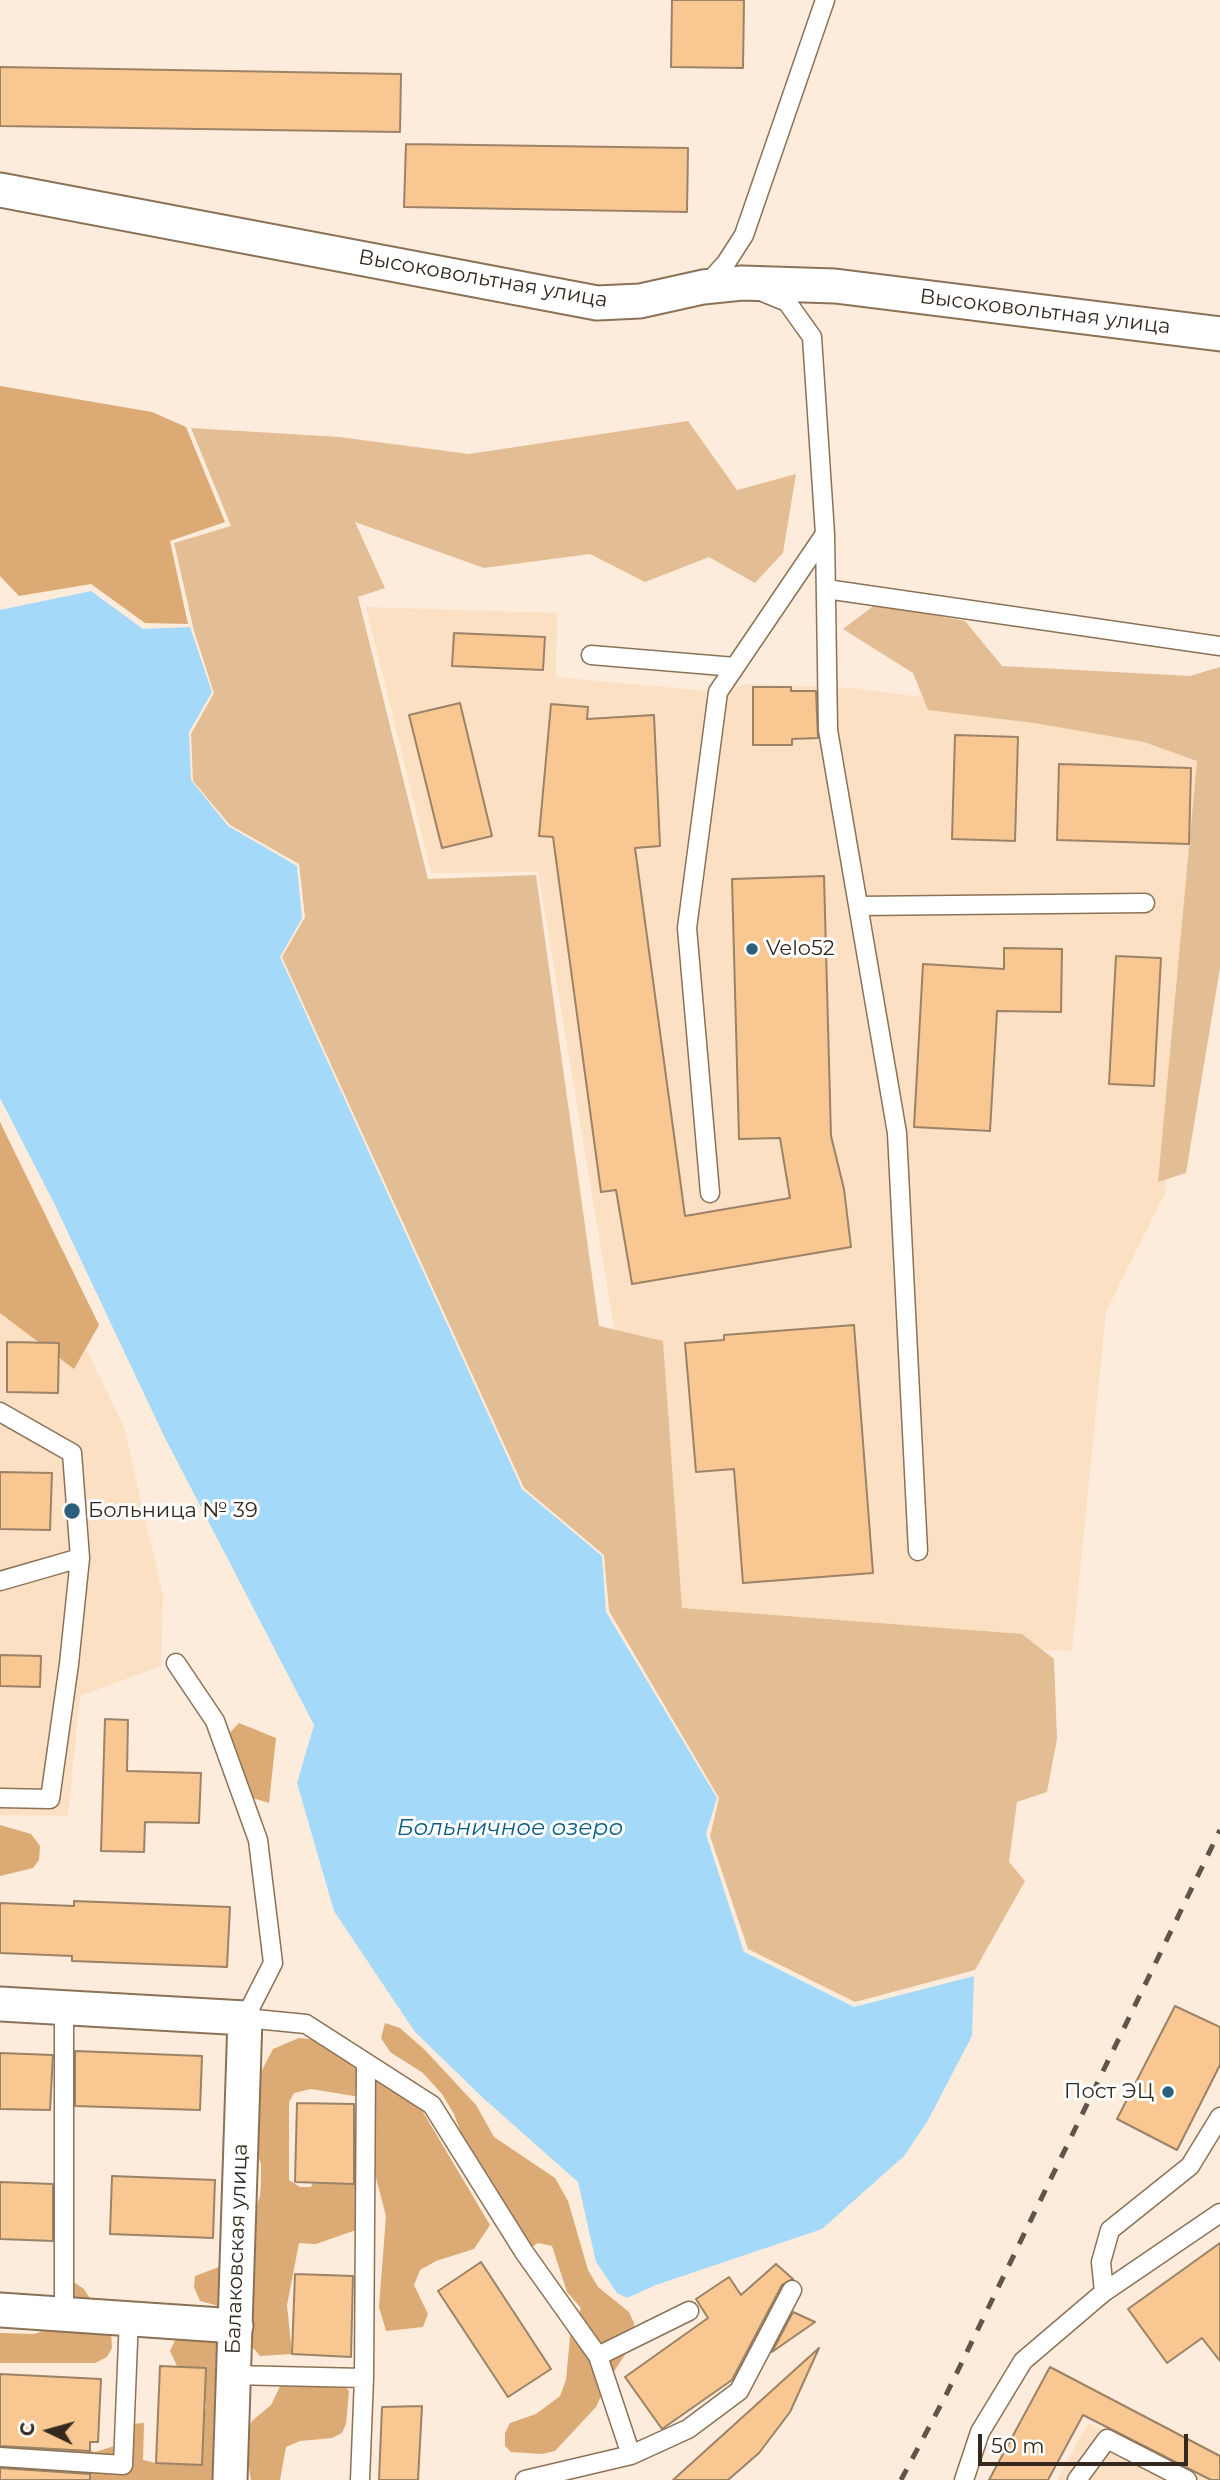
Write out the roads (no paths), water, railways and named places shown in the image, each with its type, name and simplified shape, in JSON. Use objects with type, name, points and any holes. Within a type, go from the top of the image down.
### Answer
[{"type":"street","name":"Высоковольтная улица","points":[[0,190],[597,303],[640,301],[703,287],[742,283],[835,286],[1220,334]]},
{"type":"street","points":[[0,2004],[245,2018]]},
{"type":"street","name":"Балаковская улица","points":[[230,2480],[231,2375],[236,2326],[245,2018]]},
{"type":"street","points":[[0,2310],[236,2326]]},
{"type":"lane","points":[[703,287],[726,263],[744,235],[825,0]]},
{"type":"lane","points":[[742,283],[787,302],[812,337],[825,534],[828,730],[897,1133],[918,1551]]},
{"type":"lane","points":[[710,1193],[687,928],[718,692],[825,534]]},
{"type":"lane","points":[[826,589],[1220,646]]},
{"type":"lane","points":[[591,655],[735,667]]},
{"type":"lane","points":[[858,906],[1145,903]]},
{"type":"lane","points":[[0,1412],[72,1453],[79,1558],[69,1664],[50,1800],[0,1798]]},
{"type":"lane","points":[[0,1581],[79,1558]]},
{"type":"lane","points":[[176,1662],[215,1721],[258,1840],[272,1963],[245,2018],[306,2024],[432,2105],[524,2252],[598,2356],[631,2455]]},
{"type":"lane","points":[[64,2008],[64,2313]]},
{"type":"lane","points":[[360,2480],[364,2378],[366,2063]]},
{"type":"lane","points":[[1104,2292],[1101,2262],[1110,2230],[1190,2166],[1220,2117]]},
{"type":"lane","points":[[964,2480],[980,2432],[1023,2361],[1104,2292],[1220,2213]]},
{"type":"lane","points":[[525,2480],[631,2455],[688,2429],[738,2391],[792,2290]]},
{"type":"lane","points":[[598,2356],[689,2311]]},
{"type":"lane","points":[[0,2456],[123,2465],[130,2317]]},
{"type":"lane","points":[[231,2375],[364,2378]]},
{"type":"lane","points":[[1077,2480],[1107,2439],[1187,2480]]},
{"type":"water","name":"Больничное озеро","points":[[91,591],[143,629],[190,627],[212,692],[189,732],[191,780],[228,826],[297,866],[302,918],[280,957],[522,1489],[602,1556],[606,1612],[717,1798],[706,1834],[744,1952],[854,2007],[974,1976],[972,2036],[927,2122],[904,2156],[822,2229],[656,2285],[627,2298],[617,2293],[596,2262],[578,2182],[482,2097],[415,2032],[334,1911],[297,1783],[314,1725],[164,1436],[54,1203],[0,1098],[0,610]]},
{"type":"railway","points":[[901,2480],[946,2395],[1220,1830]]},
{"type":"place","name":"Velo52","points":[[752,949]]},
{"type":"place","name":"Больница № 39","points":[[72,1511]]},
{"type":"place","name":"Пост ЭЦ","points":[[1168,2092]]}]
